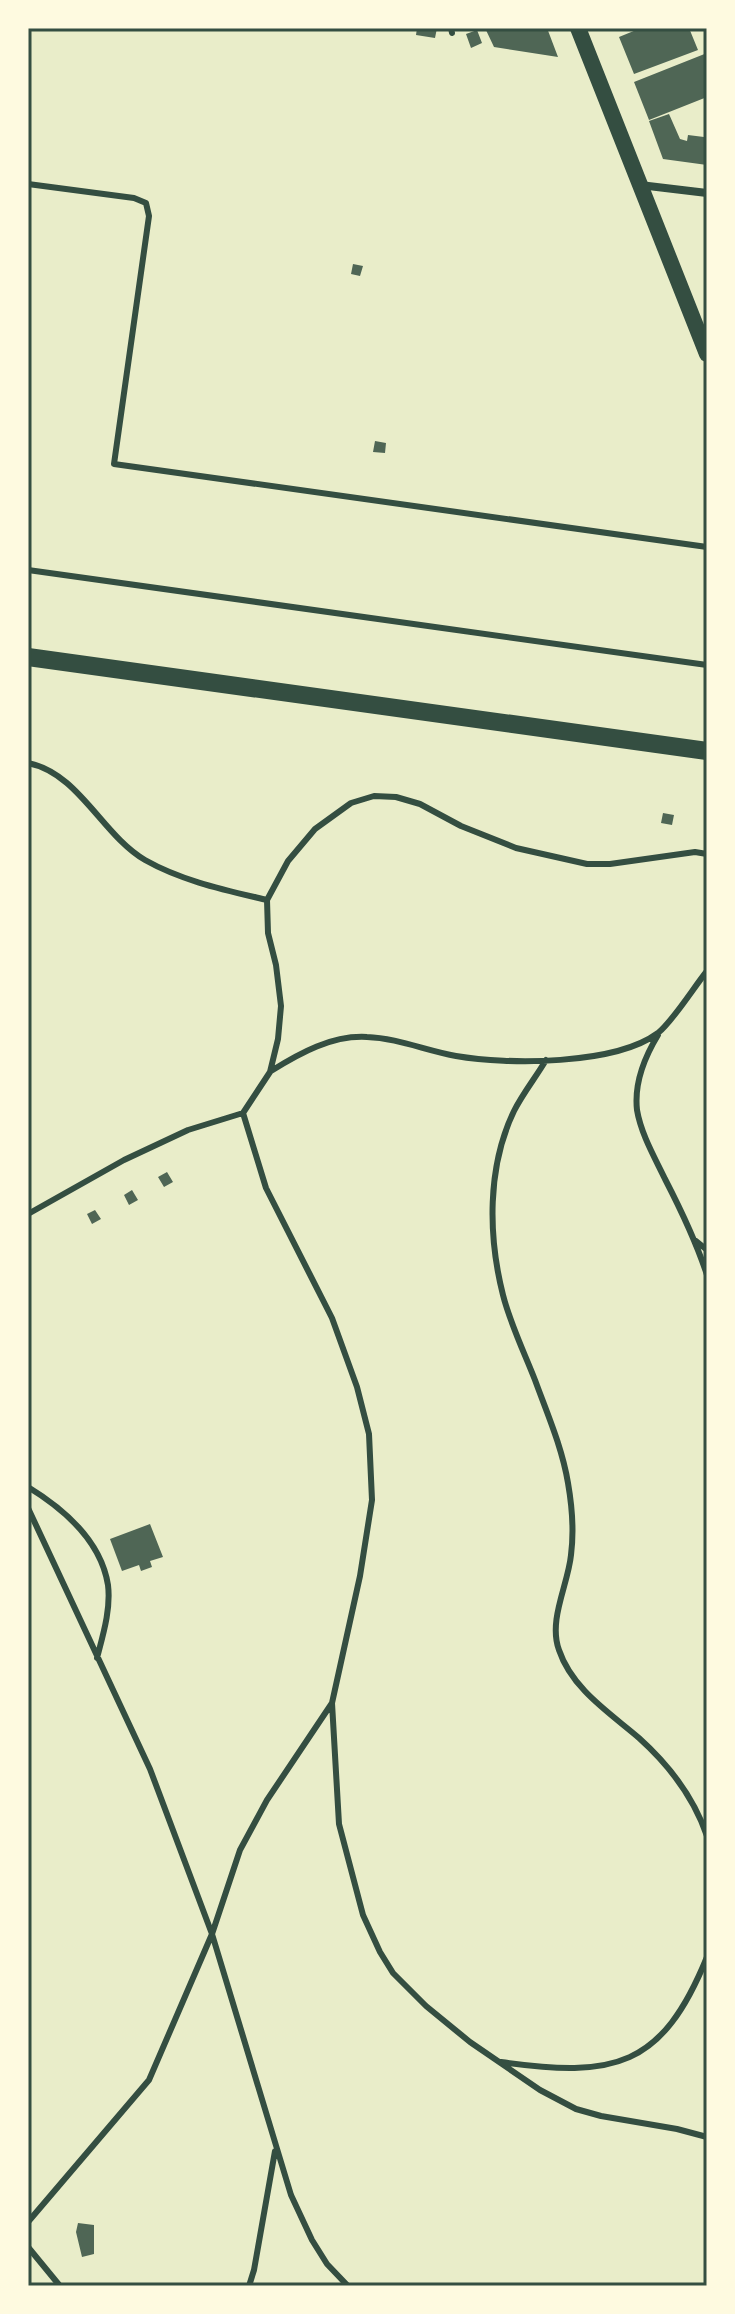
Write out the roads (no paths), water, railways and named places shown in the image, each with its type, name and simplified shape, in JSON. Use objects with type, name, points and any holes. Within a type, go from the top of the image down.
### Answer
[{"type":"main road","points":[[578,28],[707,354]]},
{"type":"main road","points":[[28,657],[707,751]]},
{"type":"street","points":[[640,185],[707,193]]},
{"type":"lane","points":[[28,184],[134,198],[146,203],[149,216],[114,464],[707,547]]},
{"type":"lane","points":[[28,570],[707,665]]},
{"type":"lane","points":[[28,763],[39,765],[63,780],[117,838],[143,859],[204,885],[267,900]]},
{"type":"lane","points":[[28,1214],[124,1160],[188,1130],[243,1113],[270,1072],[278,1039],[281,1006],[268,933],[267,900],[288,861],[315,829],[351,803],[374,796],[396,797],[420,804],[461,826],[516,848],[587,864],[610,864],[695,852],[707,854]]},
{"type":"lane","points":[[707,971],[646,1055],[640,1074],[637,1112],[696,1241],[707,1275]]},
{"type":"lane","points":[[270,1072],[295,1055],[316,1046],[368,1036],[456,1056],[499,1061],[572,1059],[606,1053],[638,1044],[660,1032]]},
{"type":"lane","points":[[546,1060],[514,1112],[500,1153],[493,1190],[493,1232],[503,1295],[558,1441],[568,1482],[571,1555],[558,1615],[556,1633],[559,1650],[568,1668],[595,1704],[641,1740],[667,1767],[698,1809],[707,1836]]},
{"type":"lane","points":[[243,1113],[266,1188],[332,1318],[357,1387],[369,1434],[372,1500],[360,1576],[332,1703],[339,1824],[363,1915],[393,1973],[426,2006],[470,2042],[540,2090],[576,2109],[707,2137]]},
{"type":"lane","points":[[696,1241],[707,1250]]},
{"type":"lane","points":[[28,1487],[72,1520],[99,1554],[108,1586],[107,1620],[97,1658]]},
{"type":"lane","points":[[28,1508],[150,1769],[212,1934],[291,2195],[327,2264],[348,2286]]},
{"type":"lane","points":[[28,2222],[149,2080],[212,1934],[247,1837],[267,1800],[332,1703]]},
{"type":"lane","points":[[501,2062],[572,2068],[630,2058],[654,2043],[674,2023],[695,1988],[707,1957]]},
{"type":"lane","points":[[249,2286],[276,2148]]},
{"type":"lane","points":[[28,2247],[60,2286]]}]
